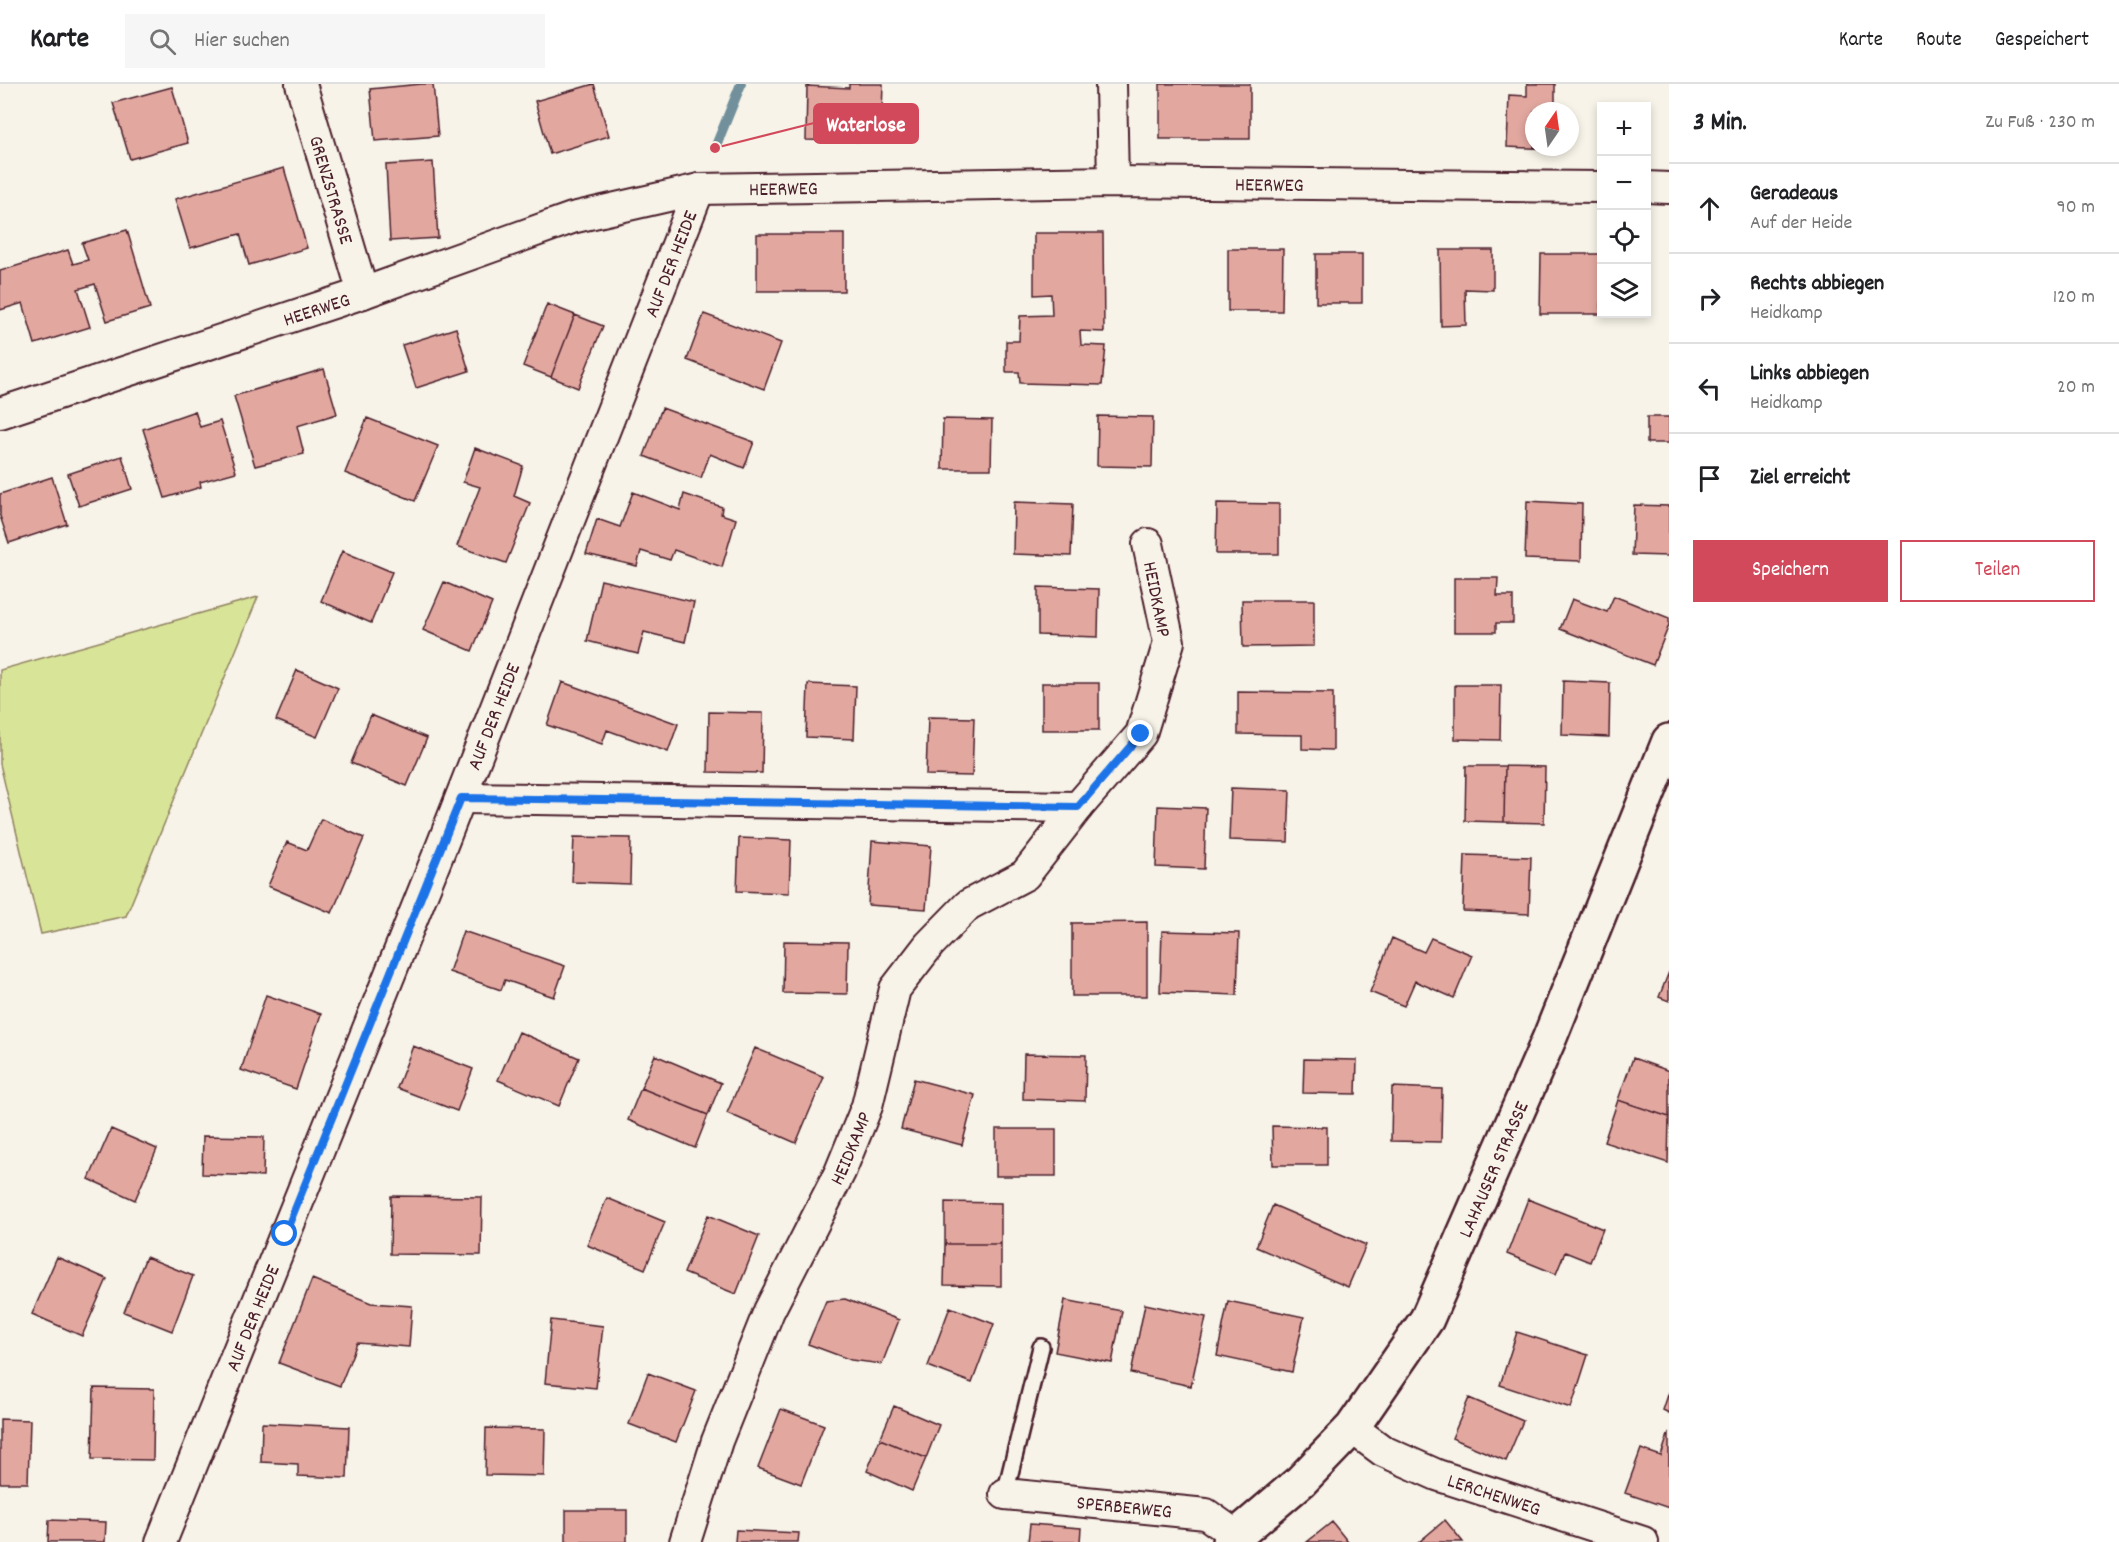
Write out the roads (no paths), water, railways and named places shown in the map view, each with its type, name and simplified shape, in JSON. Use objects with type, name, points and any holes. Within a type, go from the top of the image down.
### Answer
[{"type":"street","name":"GRENZSTRASSE","points":[[301,84],[363,293]]},
{"type":"street","points":[[1111,84],[1113,182]]},
{"type":"street","name":"HEERWEG","points":[[0,413],[363,293],[572,218],[699,189],[1113,182],[1597,187]]},
{"type":"street","points":[[1651,187],[1669,188]]},
{"type":"street","name":"AUF DER HEIDE","points":[[161,1542],[461,798],[699,189]]},
{"type":"street","name":"HEIDKAMP","points":[[685,1542],[717,1441],[769,1311],[840,1172],[867,1106],[895,989],[929,945],[968,905],[1025,875],[1078,807],[1141,734],[1169,642],[1148,544]]},
{"type":"street","name":"LAHAUSER STRASSE","points":[[1233,1539],[1301,1481],[1352,1428],[1427,1319],[1550,1037],[1669,741]]},
{"type":"street","points":[[461,798],[1078,807]]},
{"type":"street","name":"LERCHENWEG","points":[[1352,1428],[1383,1451],[1437,1475],[1643,1542]]},
{"type":"street","name":"SPERBERWEG","points":[[1005,1494],[1206,1514],[1233,1539]]},
{"type":"lane","points":[[1005,1494],[1041,1347]]},
{"type":"waterway","points":[[715,148],[741,84]]},
{"type":"place","name":"Waterlose","points":[[715,148]]}]
